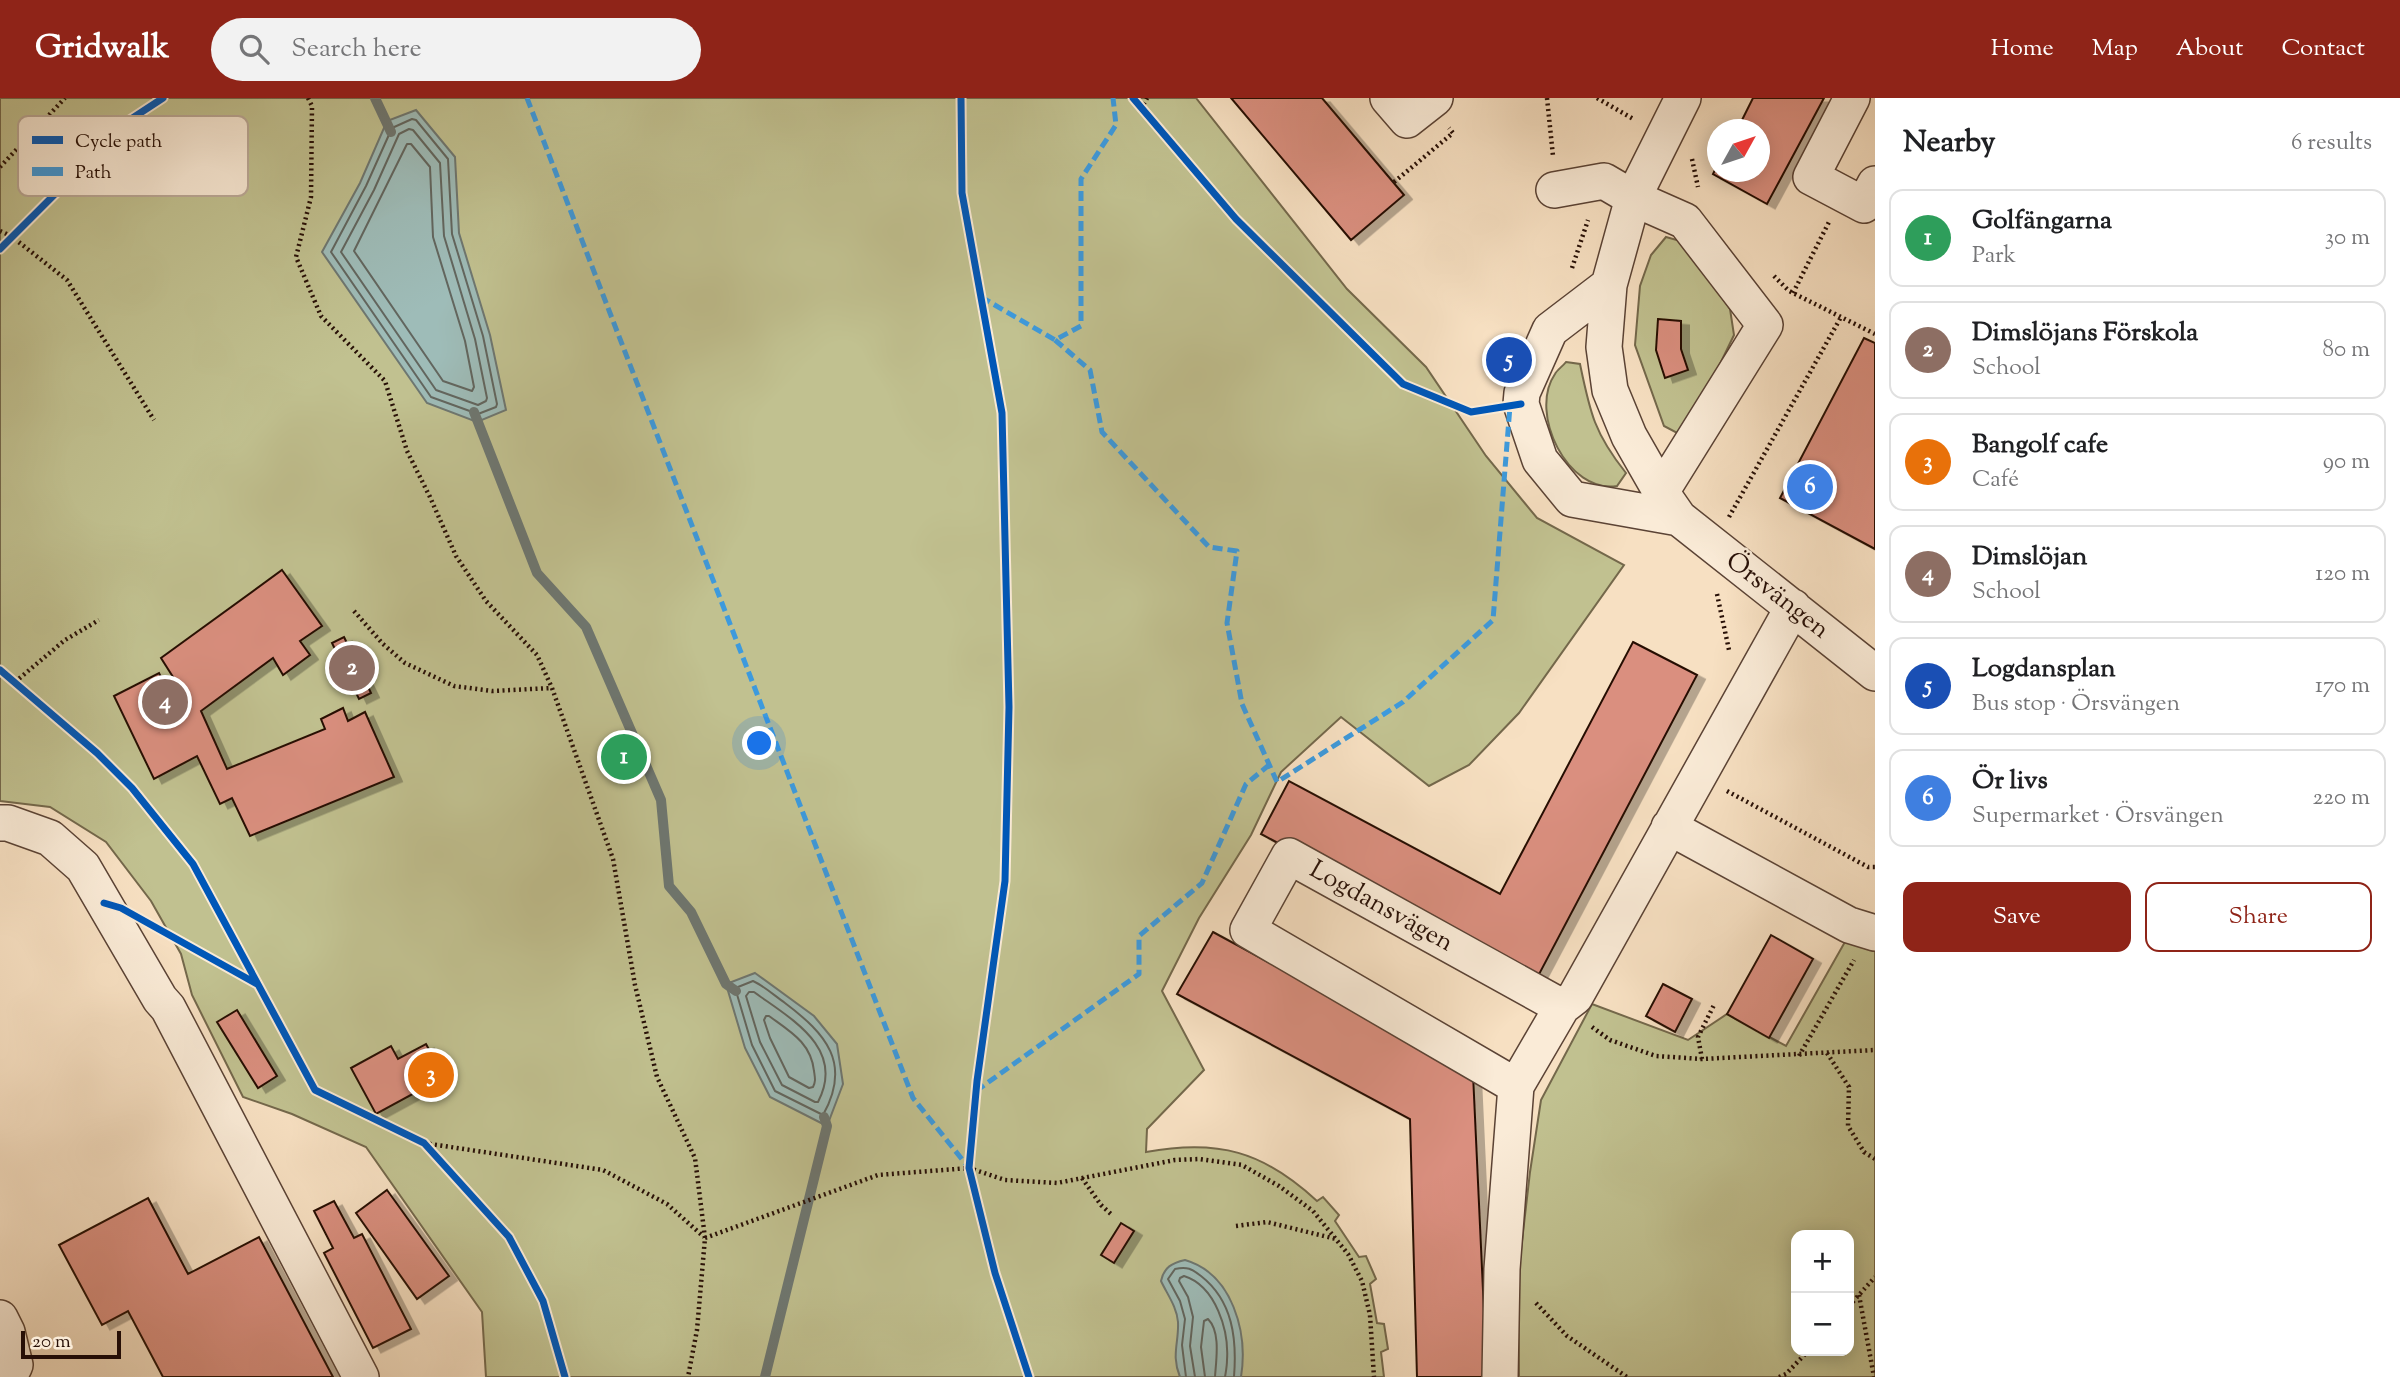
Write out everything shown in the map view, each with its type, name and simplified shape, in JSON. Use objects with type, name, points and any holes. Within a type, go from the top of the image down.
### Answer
[{"type":"street","points":[[1388,98],[1407,120],[1435,98]]},
{"type":"street","name":"Örsvängen","points":[[1684,98],[1633,198],[1609,285],[1604,347],[1610,390],[1629,436],[1670,505],[1710,544],[1872,662]]},
{"type":"street","points":[[1853,98],[1811,177],[1860,189]]},
{"type":"street","points":[[1554,190],[1604,181],[1633,198],[1685,221],[1765,325],[1670,505]]},
{"type":"street","name":"Örsvängen","points":[[1609,285],[1550,330],[1522,393],[1521,404],[1540,460],[1572,499],[1670,505]]},
{"type":"street","points":[[1500,1377],[1502,1269],[1516,1086],[1568,1002],[1634,909],[1669,827],[1697,775],[1735,731],[1793,607]]},
{"type":"street","points":[[0,823],[8,822],[50,838],[83,867],[160,999],[169,1008],[361,1377]]},
{"type":"street","points":[[1669,827],[1865,930]]},
{"type":"street","name":"Logdansvägen","points":[[1516,1086],[1248,930],[1289,856],[1568,1002]]},
{"type":"street","points":[[0,1318],[7,1332],[15,1365],[9,1377]]},
{"type":"path","points":[[48,116],[65,98]]},
{"type":"path","points":[[308,98],[312,106],[310,197],[296,257],[321,316],[385,381],[407,451],[456,556],[486,601],[537,655],[552,688],[612,859],[635,985],[657,1077],[695,1158],[705,1238],[697,1330],[688,1377]]},
{"type":"path","points":[[961,98],[962,193],[1002,413],[1009,707],[1005,881],[977,1081],[969,1168],[995,1273],[1028,1377]]},
{"type":"path","points":[[1141,109],[1147,98]]},
{"type":"path","points":[[1547,98],[1552,129],[1554,190]]},
{"type":"path","points":[[1597,98],[1691,150],[1695,184],[1703,194]]},
{"type":"path","points":[[1135,102],[1150,119]]},
{"type":"path","points":[[0,167],[18,148]]},
{"type":"path","points":[[1793,293],[1860,189]]},
{"type":"path","points":[[8,240],[21,227]]},
{"type":"path","points":[[0,231],[8,240],[67,280],[154,420]]},
{"type":"path","points":[[1770,273],[1793,293],[1875,334]]},
{"type":"path","points":[[1710,544],[1730,516],[1841,317]]},
{"type":"path","points":[[1717,592],[1730,658]]},
{"type":"path","points":[[354,611],[383,644],[405,663],[454,686],[492,691],[552,688]]},
{"type":"path","points":[[26,691],[12,680],[65,640],[99,620]]},
{"type":"path","points":[[1697,775],[1868,867],[1875,867]]},
{"type":"path","points":[[1798,1056],[1865,930]]},
{"type":"path","points":[[1568,1002],[1610,1040],[1656,1056],[1702,1059],[1875,1050]]},
{"type":"path","points":[[1702,1059],[1698,1037],[1714,1005]]},
{"type":"path","points":[[1827,1053],[1849,1087],[1848,1126],[1864,1152],[1875,1159]]},
{"type":"path","points":[[412,1137],[424,1143],[603,1170],[667,1204],[705,1238]]},
{"type":"path","points":[[424,1143],[432,1153]]},
{"type":"path","points":[[705,1238],[878,1175],[969,1168],[1005,1180],[1057,1183],[1175,1160],[1199,1159],[1242,1165],[1279,1186],[1313,1211],[1348,1254],[1362,1281],[1370,1315],[1374,1377]]},
{"type":"path","points":[[1082,1178],[1101,1205],[1112,1214]]},
{"type":"path","points":[[1236,1226],[1267,1222],[1336,1239]]},
{"type":"path","points":[[1502,1269],[1567,1336],[1627,1377]]},
{"type":"path","points":[[1854,1300],[1875,1277]]},
{"type":"path","points":[[1859,1295],[1874,1377]]},
{"type":"path","points":[[1779,1377],[1786,1374],[1803,1356]]},
{"type":"green space","points":[[0,98],[1196,98],[1347,289],[1426,367],[1486,456],[1537,518],[1624,565],[1519,713],[1469,765],[1429,786],[1341,717],[1281,772],[1251,835],[1199,918],[1162,991],[1204,1070],[1147,1129],[1146,1152],[1196,1147],[1238,1153],[1278,1170],[1317,1201],[1323,1197],[1339,1215],[1335,1221],[1359,1257],[1366,1256],[1376,1279],[1370,1284],[1377,1323],[1384,1324],[1388,1349],[1381,1352],[1384,1377],[486,1377],[482,1312],[366,1147],[292,1114],[243,1097],[192,995],[181,954],[151,901],[106,842],[50,807],[0,801]]},
{"type":"green space","points":[[1666,237],[1684,242],[1730,309],[1734,335],[1692,422],[1681,435],[1664,426],[1635,345],[1640,286],[1651,255]]},
{"type":"green space","points":[[1566,362],[1580,364],[1600,434],[1626,473],[1617,486],[1599,485],[1583,477],[1569,464],[1558,448],[1550,429],[1546,409],[1548,390],[1556,372]]},
{"type":"green space","points":[[1850,933],[1875,944],[1875,1377],[1519,1377],[1518,1276],[1541,1100],[1592,1004],[1688,1040],[1727,1014],[1786,1046]]},
{"type":"water","points":[[416,110],[455,157],[459,233],[490,335],[506,410],[477,422],[427,403],[322,252],[360,183],[387,121]]},
{"type":"water","points":[[755,973],[814,1016],[837,1044],[843,1084],[827,1126],[770,1097],[745,1048],[726,984]]},
{"type":"water","points":[[1185,1260],[1201,1267],[1215,1278],[1234,1307],[1242,1342],[1241,1377],[1180,1377],[1176,1355],[1177,1316],[1161,1281],[1169,1266]]},
{"type":"building","points":[[1231,98],[1322,98],[1404,195],[1351,240]]},
{"type":"building","points":[[1753,98],[1824,98],[1767,204],[1727,182],[1770,182],[1770,119],[1742,119]]},
{"type":"building","points":[[1658,319],[1681,321],[1681,349],[1688,370],[1665,378],[1656,350]]},
{"type":"building","points":[[1864,338],[1875,343],[1875,549],[1780,498]]},
{"type":"building","points":[[282,570],[322,626],[300,641],[310,655],[283,675],[273,658],[201,711],[227,769],[325,729],[321,719],[343,708],[348,721],[365,712],[394,777],[250,836],[232,798],[220,804],[197,756],[154,779],[114,696],[159,673],[164,683],[173,677],[161,658]]},
{"type":"building","points":[[344,637],[371,693],[359,699],[332,643]]},
{"type":"building","points":[[1633,642],[1697,675],[1536,980],[1261,834],[1289,781],[1500,894]]},
{"type":"building","points":[[1213,932],[1473,1074],[1487,1377],[1417,1377],[1410,1119],[1177,994]]},
{"type":"building","points":[[1771,935],[1813,959],[1769,1038],[1727,1014]]},
{"type":"building","points":[[1663,984],[1692,999],[1675,1032],[1646,1016]]},
{"type":"building","points":[[237,1010],[277,1076],[258,1088],[217,1022]]},
{"type":"building","points":[[426,1044],[444,1077],[376,1114],[351,1068],[391,1046],[398,1059]]},
{"type":"building","points":[[387,1190],[449,1276],[417,1299],[356,1213]]},
{"type":"building","points":[[148,1198],[188,1274],[259,1237],[333,1377],[163,1377],[128,1311],[102,1325],[59,1245]]},
{"type":"building","points":[[334,1201],[354,1238],[362,1234],[411,1329],[373,1348],[324,1253],[333,1248],[314,1211]]},
{"type":"building","points":[[1121,1223],[1134,1231],[1114,1263],[1101,1255]]},
{"type":"waterway","points":[[375,98],[391,132]]},
{"type":"waterway","points":[[474,412],[537,573],[586,627],[661,800],[669,886],[691,912],[726,984],[736,991]]},
{"type":"waterway","points":[[765,1377],[827,1126],[824,1117]]},
{"type":"marked path","points":[[527,98],[913,1098],[969,1168]]},
{"type":"marked path","points":[[981,297],[1055,340],[1081,326],[1081,179],[1116,125],[1113,98]]},
{"type":"marked path","points":[[1055,340],[1090,370],[1102,432],[1209,547],[1237,551],[1227,623],[1242,704],[1277,782],[1403,702],[1493,620],[1510,406]]},
{"type":"marked path","points":[[976,1091],[1139,974],[1139,936],[1202,883],[1246,784],[1269,765]]},
{"type":"cycle path","points":[[136,116],[163,98]]},
{"type":"cycle path","points":[[961,98],[962,193],[1002,413],[1009,707],[1005,881],[977,1081],[969,1168],[995,1273],[1029,1377]]},
{"type":"cycle path","points":[[1133,98],[1236,219],[1403,384],[1471,412],[1521,404]]},
{"type":"cycle path","points":[[0,249],[53,196]]},
{"type":"cycle path","points":[[0,670],[97,753],[132,788],[193,864],[315,1090],[424,1143],[509,1237],[543,1301],[565,1377]]},
{"type":"cycle path","points":[[104,903],[121,908],[257,984]]},
{"type":"place","name":"Logdansplan","points":[[1509,360]]},
{"type":"place","name":"Ör livs","points":[[1810,487]]},
{"type":"place","name":"Dimslöjans Förskola","points":[[352,668]]},
{"type":"place","name":"Dimslöjan","points":[[165,702]]},
{"type":"place","name":"Golfängarna","points":[[624,757]]},
{"type":"place","name":"Bangolf cafe","points":[[431,1075]]}]
